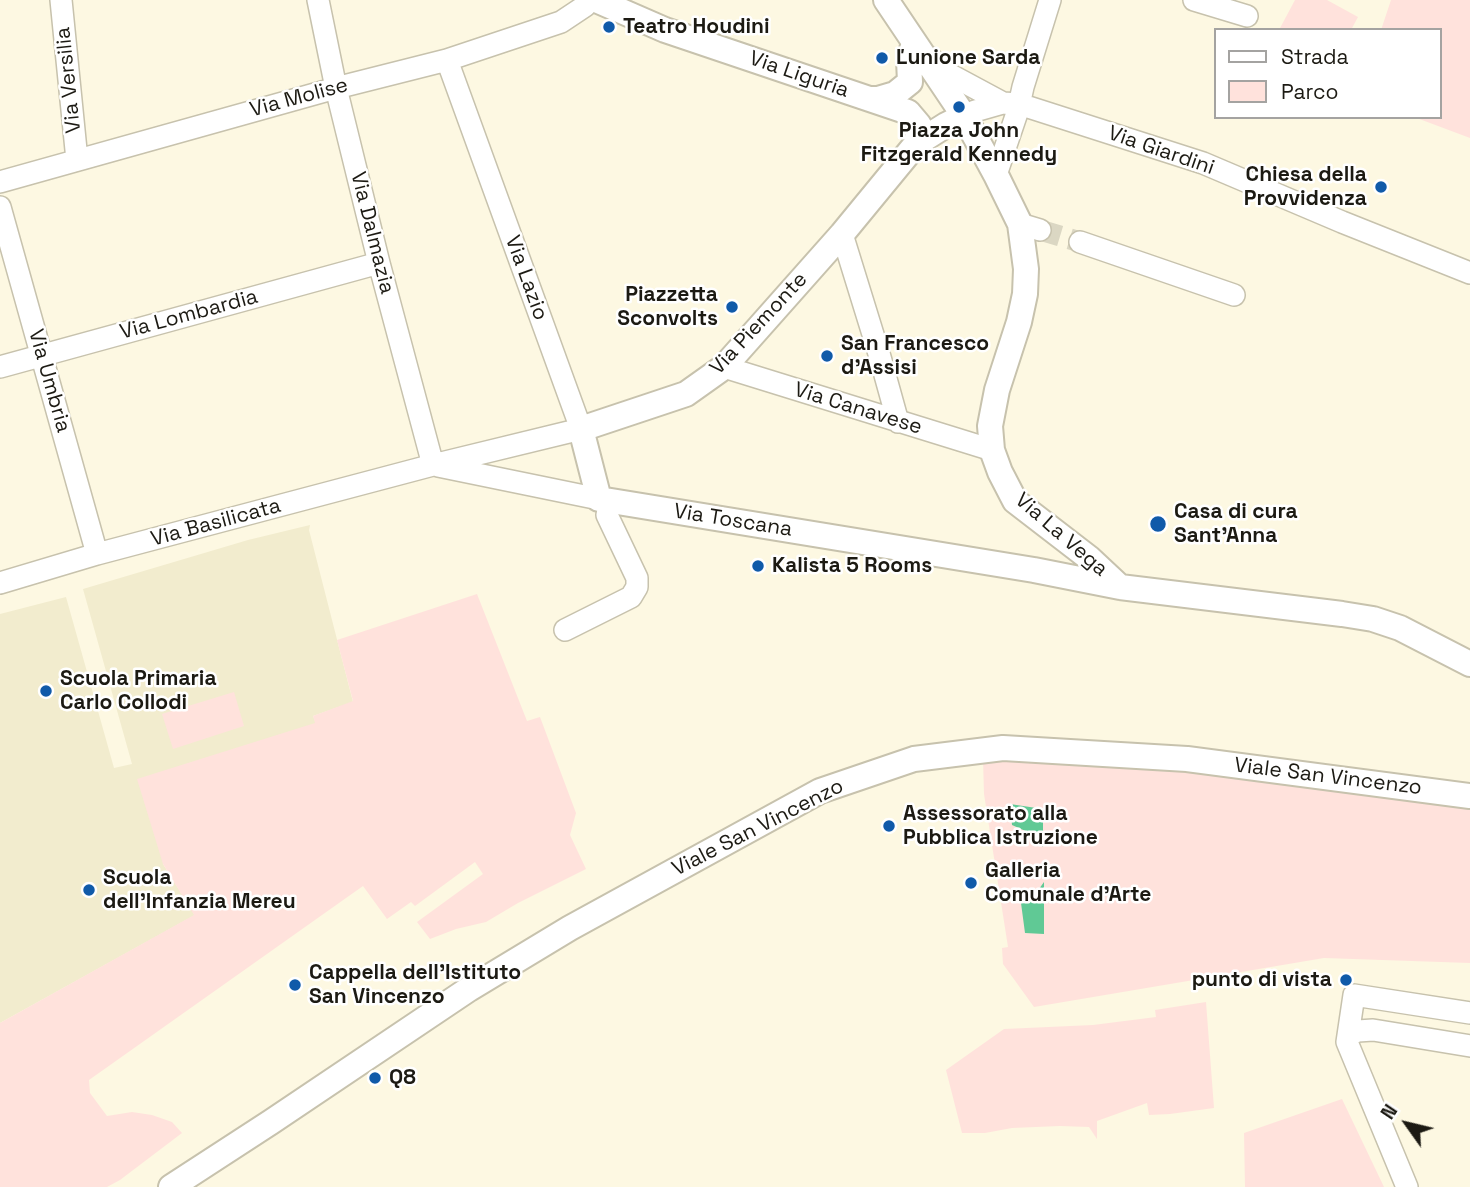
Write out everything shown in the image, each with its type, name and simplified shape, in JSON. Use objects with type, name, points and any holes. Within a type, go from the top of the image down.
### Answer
[{"type":"street","name":"Via Versilia","points":[[61,0],[77,160]]},
{"type":"street","name":"Via Dalmazia","points":[[318,0],[336,88],[379,263],[433,465]]},
{"type":"street","name":"Via Molise","points":[[0,182],[336,88],[447,60],[561,22],[590,0]]},
{"type":"street","name":"Via Liguria","points":[[596,0],[665,30],[908,112],[918,135]]},
{"type":"street","points":[[886,0],[964,116],[996,175]]},
{"type":"street","points":[[996,175],[1015,98],[1050,0]]},
{"type":"street","points":[[1194,0],[1247,16]]},
{"type":"street","points":[[870,99],[895,94],[910,82],[909,60],[914,43]]},
{"type":"street","points":[[914,43],[949,74],[1015,98]]},
{"type":"street","name":"Via Lazio","points":[[447,60],[605,500]]},
{"type":"street","points":[[918,135],[975,111],[1015,98]]},
{"type":"street","name":"Via Giardini","points":[[1015,98],[1203,163],[1470,273]]},
{"type":"street","name":"Via Piemonte","points":[[433,465],[580,429],[687,394],[724,368],[842,234],[918,135]]},
{"type":"street","name":"Via La Vega","points":[[996,175],[1030,227],[1025,295],[997,390],[990,426],[992,450],[1015,500],[1089,558],[1121,587],[1373,619],[1400,628],[1470,664]]},
{"type":"street","name":"Via Umbria","points":[[0,207],[97,554]]},
{"type":"street","points":[[842,234],[898,422]]},
{"type":"street","points":[[1080,242],[1234,295]]},
{"type":"street","name":"Via Lombardia","points":[[0,367],[379,263]]},
{"type":"street","name":"Via Canavese","points":[[724,368],[992,450]]},
{"type":"street","name":"Via Toscana","points":[[433,465],[605,500],[1034,570],[1121,587]]},
{"type":"street","name":"Via Basilicata","points":[[0,583],[97,554],[433,465]]},
{"type":"street","points":[[565,629],[631,597],[637,587],[637,578],[607,515],[605,500]]},
{"type":"street","points":[[1034,570],[1046,551],[1049,528]]},
{"type":"street","name":"Viale San Vincenzo","points":[[171,1187],[469,989],[570,928],[820,791],[914,759],[1003,748],[1187,759],[1470,796]]},
{"type":"street","points":[[1407,1187],[1347,1042],[1354,995],[1470,1013]]},
{"type":"street","points":[[1349,1035],[1373,1030],[1470,1046]]},
{"type":"shaded area","points":[[310,525],[309,530],[353,702],[313,716],[316,723],[163,864],[195,915],[0,1023],[0,614],[66,597],[114,768],[132,764],[83,589],[248,540]]},
{"type":"shaded area","points":[[1010,804],[1043,809],[1043,847],[1030,833],[1012,825]]},
{"type":"shaded area","points":[[1044,882],[1044,934],[1025,933],[1021,903],[1034,896]]},
{"type":"green space","points":[[1295,0],[1327,0],[1358,17],[1352,28],[1280,28]]},
{"type":"green space","points":[[1391,0],[1470,0],[1470,138],[1419,119],[1442,119],[1442,28],[1382,28]]},
{"type":"green space","points":[[477,594],[527,721],[540,717],[576,813],[570,835],[586,869],[486,922],[430,939],[417,922],[483,874],[475,862],[415,906],[411,902],[387,919],[363,886],[89,1080],[90,1093],[107,1116],[132,1112],[152,1115],[172,1122],[182,1133],[107,1187],[0,1187],[0,1023],[194,915],[163,864],[137,779],[315,723],[313,716],[353,701],[337,640]]},
{"type":"green space","points":[[234,692],[244,726],[173,749],[162,714]]},
{"type":"green space","points":[[983,759],[1183,768],[1470,806],[1470,963],[1324,958],[1034,1007],[1003,964],[1002,948],[1008,947],[984,794]]},
{"type":"green space","points":[[1206,1002],[1214,1108],[1149,1115],[1147,1103],[1097,1121],[1097,1139],[1089,1127],[1012,1128],[985,1133],[962,1133],[946,1070],[1004,1029],[1093,1025],[1156,1017],[1155,1010]]},
{"type":"green space","points":[[1342,1099],[1384,1187],[1245,1187],[1244,1133]]},
{"type":"tunnel","points":[[1040,230],[1080,242]]},
{"type":"place","name":"Teatro Houdini","points":[[609,27]]},
{"type":"place","name":"Ľunione Sarda","points":[[882,58]]},
{"type":"place","name":"Piazza John Fitzgerald Kennedy","points":[[959,107]]},
{"type":"place","name":"Chiesa della Provvidenza","points":[[1381,187]]},
{"type":"place","name":"Piazzetta Sconvolts","points":[[732,307]]},
{"type":"place","name":"San Francesco d'Assisi","points":[[827,356]]},
{"type":"place","name":"Casa di cura Sant'Anna","points":[[1158,524]]},
{"type":"place","name":"Kalista 5 Rooms","points":[[758,566]]},
{"type":"place","name":"Scuola Primaria Carlo Collodi","points":[[46,691]]},
{"type":"place","name":"Assessorato alla Pubblica Istruzione","points":[[889,826]]},
{"type":"place","name":"Galleria Comunale d'Arte","points":[[971,883]]},
{"type":"place","name":"Scuola dell'Infanzia Mereu","points":[[89,890]]},
{"type":"place","name":"punto di vista","points":[[1346,980]]},
{"type":"place","name":"Cappella dell'Istituto San Vincenzo","points":[[295,985]]},
{"type":"place","name":"Q8","points":[[375,1078]]}]
